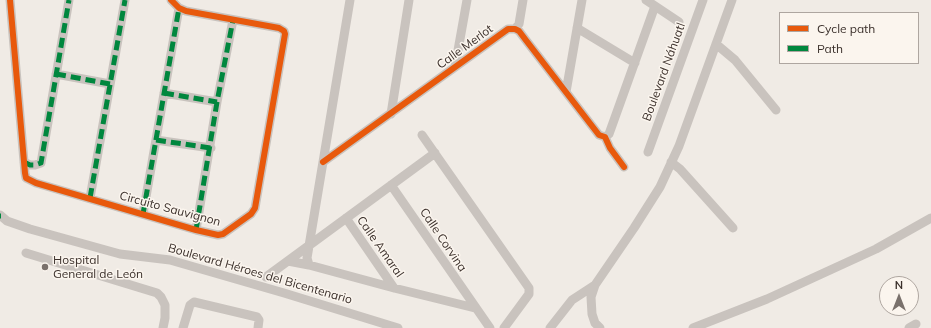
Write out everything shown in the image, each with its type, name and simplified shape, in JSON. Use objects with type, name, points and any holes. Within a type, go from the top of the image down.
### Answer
[{"type":"street","name":"Circuito Sauvignon","points":[[10,0],[25,176],[28,180],[196,230],[218,235],[223,234],[251,214],[256,204],[285,34],[280,28],[186,11],[179,8],[170,0]]},
{"type":"street","points":[[24,162],[30,165],[40,163],[69,0]]},
{"type":"street","points":[[90,198],[125,0]]},
{"type":"street","points":[[309,265],[307,258],[309,245],[350,0]]},
{"type":"street","points":[[391,114],[409,0]]},
{"type":"street","name":"Calle Merlot","points":[[455,67],[467,0]]},
{"type":"street","points":[[523,0],[519,24],[515,29],[525,39],[599,136],[605,137]]},
{"type":"street","points":[[566,92],[582,0]]},
{"type":"street","points":[[646,0],[679,22]]},
{"type":"street","name":"Boulevard Náhuatl","points":[[648,152],[703,0]]},
{"type":"street","points":[[596,326],[592,314],[591,297],[595,285],[660,187],[679,146],[732,0]]},
{"type":"street","points":[[605,137],[609,134],[655,6]]},
{"type":"street","points":[[143,214],[179,8]]},
{"type":"street","points":[[196,230],[211,148],[217,102],[233,20]]},
{"type":"street","points":[[577,28],[635,63]]},
{"type":"street","name":"Calle Merlot","points":[[323,162],[508,29],[515,29]]},
{"type":"street","points":[[716,44],[735,60],[776,110]]},
{"type":"street","points":[[56,74],[110,84]]},
{"type":"street","points":[[164,93],[217,102]]},
{"type":"street","points":[[422,135],[529,288],[529,294],[504,328]]},
{"type":"street","points":[[605,137],[610,148],[624,167]]},
{"type":"street","points":[[156,140],[211,148]]},
{"type":"street","points":[[327,142],[329,146],[338,152]]},
{"type":"street","points":[[266,277],[434,153]]},
{"type":"street","points":[[671,162],[680,169],[733,228]]},
{"type":"street","name":"Calle Corvina","points":[[391,185],[490,328]]},
{"type":"street","name":"Boulevard Héroes del Bicentenario","points":[[0,215],[7,221],[36,231],[120,254],[170,260],[398,328]]},
{"type":"street","name":"Calle Amaral","points":[[346,218],[394,288]]},
{"type":"street","points":[[693,328],[768,299],[876,249],[931,218]]},
{"type":"street","points":[[314,221],[317,228],[326,233]]},
{"type":"street","points":[[26,253],[157,293],[165,305],[163,328]]},
{"type":"street","points":[[288,261],[309,265],[476,308]]},
{"type":"street","points":[[550,328],[572,300],[595,285]]},
{"type":"street","points":[[183,328],[190,305],[194,302],[257,317],[259,320],[258,328]]},
{"type":"marked path","points":[[24,162],[30,165],[41,163],[69,0]]},
{"type":"marked path","points":[[90,198],[125,0]]},
{"type":"marked path","points":[[143,214],[179,8]]},
{"type":"marked path","points":[[196,230],[217,102],[233,20]]},
{"type":"marked path","points":[[56,74],[110,84]]},
{"type":"marked path","points":[[164,93],[217,102]]},
{"type":"marked path","points":[[156,140],[211,148]]},
{"type":"cycle path","points":[[10,0],[26,178],[36,183],[196,230],[218,235],[223,234],[251,214],[255,208],[285,34],[284,31],[279,28],[186,11],[179,8],[171,0]]},
{"type":"cycle path","points":[[323,162],[508,29],[515,29],[519,31],[599,135],[605,137],[610,148],[624,167]]},
{"type":"place","name":"Hospital General de León","points":[[45,267]]}]
